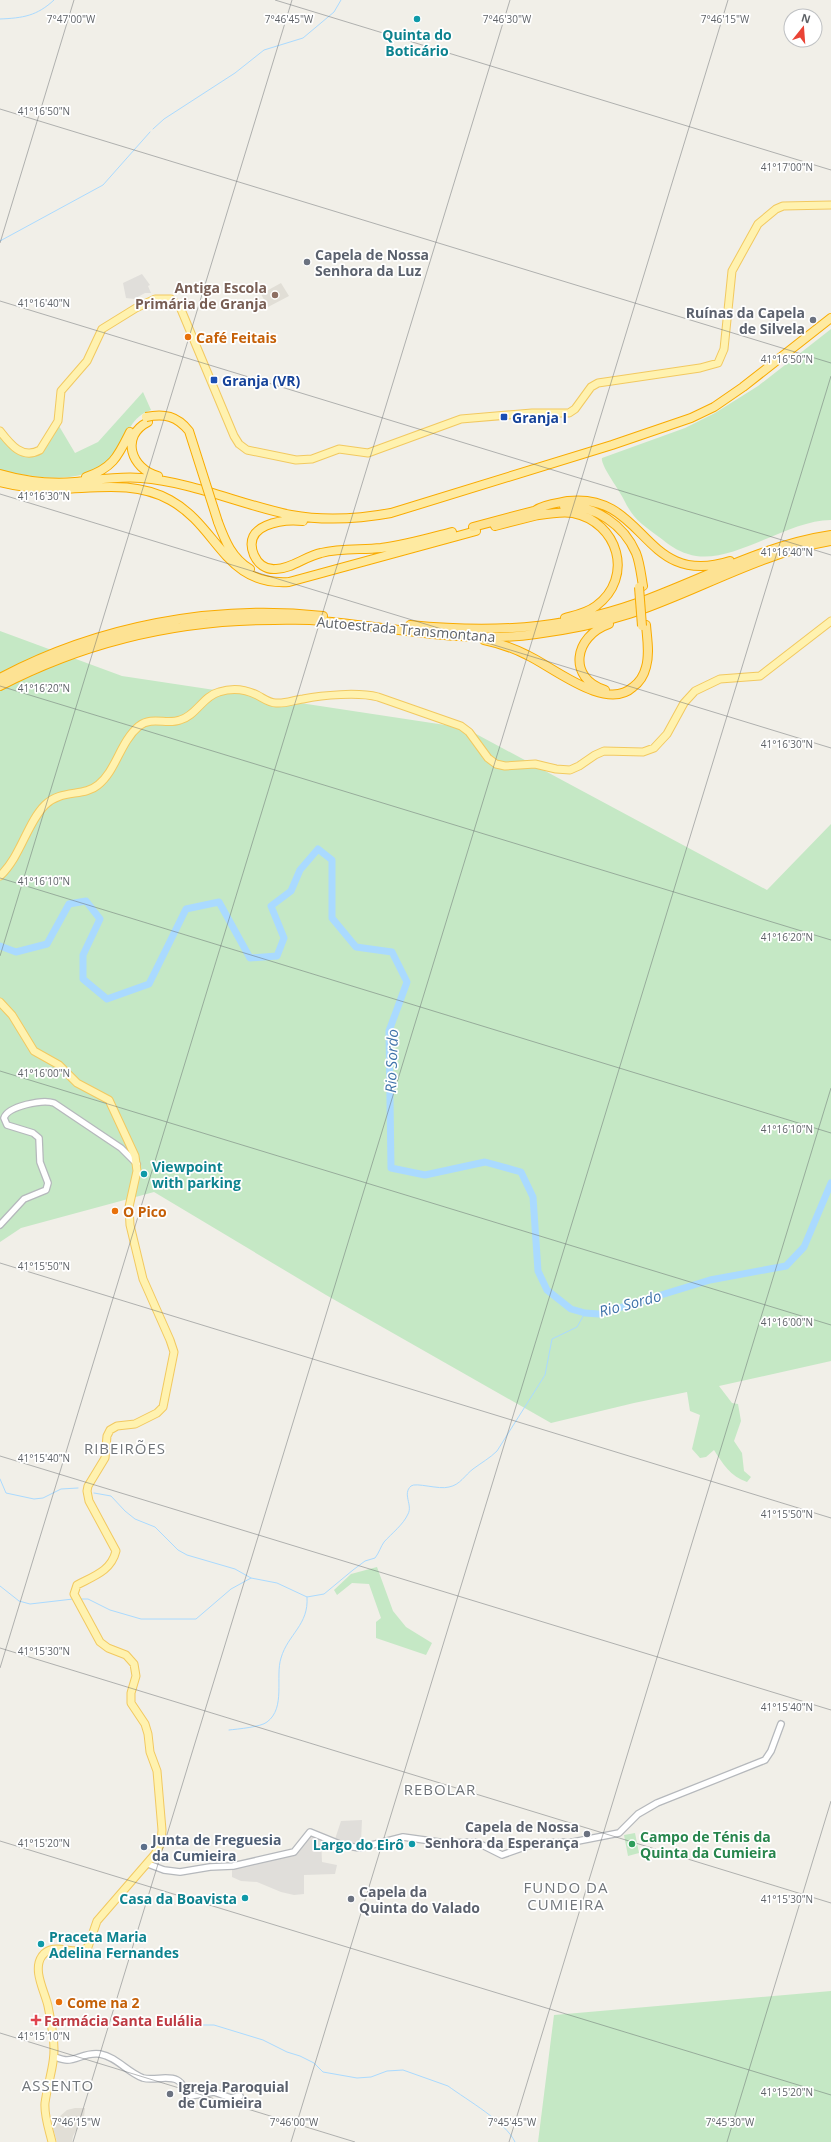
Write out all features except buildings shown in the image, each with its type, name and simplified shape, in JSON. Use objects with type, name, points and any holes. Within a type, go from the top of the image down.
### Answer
[{"type":"highway","points":[[0,474],[15,478],[54,482],[140,478],[187,486],[293,515],[316,518],[367,517],[414,508],[691,418],[714,407],[743,387],[831,318]]},
{"type":"highway","points":[[474,529],[382,548],[324,552],[276,570],[263,566],[257,560],[253,547],[253,540],[259,531],[267,525],[278,521],[367,521],[409,513],[550,469],[692,421],[715,410],[745,389],[831,322]]},
{"type":"highway","points":[[54,482],[86,477],[102,471],[117,458],[137,423],[162,414],[172,417],[180,422],[189,431],[223,545],[241,569]]},
{"type":"highway","points":[[147,419],[135,432],[131,448],[136,462],[144,471],[246,503]]},
{"type":"highway","points":[[0,480],[25,484],[54,486],[146,481],[175,486],[278,514],[324,520],[371,519],[415,510],[446,501]]},
{"type":"highway","points":[[0,480],[52,489],[118,486],[144,490],[155,494],[170,500],[188,512],[211,535],[236,567],[253,577],[265,581],[289,582],[534,513],[558,503],[576,501],[588,501],[607,506],[618,511],[663,555],[690,566],[712,567],[749,554],[758,555]]},
{"type":"highway","points":[[440,634],[450,637],[479,640],[504,645],[527,655],[595,692],[614,695],[631,690],[644,675],[647,660],[641,587],[632,555],[625,541],[609,524],[588,513],[572,510],[558,510],[534,513]]},
{"type":"highway","points":[[502,630],[507,626],[557,620],[587,611],[603,599],[616,579],[618,563],[614,545],[609,535],[599,524],[586,517],[572,513],[534,513]]},
{"type":"highway","points":[[216,521],[226,544],[233,555],[255,572],[277,578],[392,550],[416,541]]},
{"type":"highway","name":"Autoestrada Transmontana","points":[[0,678],[39,658],[91,640],[153,624],[213,615],[258,613],[318,615],[445,628],[502,630],[566,623],[604,614],[637,603],[778,547],[831,535]]},
{"type":"highway","name":"Autoestrada Transmontana","points":[[0,686],[54,660],[88,648],[165,629],[215,623],[318,620],[440,634],[502,637],[532,635],[576,628],[629,614],[760,561],[831,541]]},
{"type":"highway","points":[[629,614],[625,618],[592,631],[584,641],[580,660],[585,676],[590,682],[597,687],[606,690],[617,690],[634,680],[639,673],[643,656],[644,625]]},
{"type":"main road","points":[[0,431],[13,447],[25,453],[34,453],[40,450],[50,436],[58,419],[60,391],[86,362],[100,331],[145,303],[160,298],[174,300],[180,307],[239,444],[250,451],[296,460],[308,460],[339,449],[370,452],[464,418],[532,413],[566,414],[575,409],[595,384],[612,380],[710,366],[718,363],[724,352],[733,268],[748,246],[758,224],[783,206],[831,205]]},
{"type":"main road","points":[[0,876],[12,862],[38,814],[47,803],[64,794],[89,790],[99,785],[105,778],[125,743],[141,725],[153,721],[176,721],[184,719],[218,692],[244,690],[277,703],[312,698],[364,695],[378,697],[460,725],[468,731],[488,758],[498,765],[508,766],[535,764],[554,769],[570,770],[580,766],[602,752],[638,753],[653,748],[667,734],[683,704],[695,691],[721,679],[760,676],[831,621]]},
{"type":"main road","points":[[0,1002],[11,1013],[28,1044],[35,1053],[60,1066],[77,1083],[108,1099],[128,1140],[137,1164],[129,1204],[130,1225],[142,1276],[171,1342],[174,1356],[163,1407],[157,1413],[135,1424],[117,1426],[110,1430],[107,1436],[105,1458],[88,1486],[87,1491],[89,1501],[116,1551],[114,1558],[104,1571],[78,1585],[74,1594],[100,1642],[108,1648],[126,1655],[134,1664],[136,1676],[131,1693],[131,1703],[145,1724],[150,1752],[157,1771],[162,1834],[158,1850],[148,1864],[100,1918],[94,1928],[86,1949],[77,1951],[54,1949],[42,1957],[40,1980],[48,2006],[55,2057],[45,2103],[45,2113],[52,2142]]},
{"type":"street","points":[[0,1225],[24,1199],[43,1192],[48,1183],[40,1162],[39,1138],[33,1133],[7,1125],[4,1118],[9,1111],[43,1102],[53,1102],[116,1144],[137,1164]]},
{"type":"street","points":[[116,1144],[123,1144],[128,1140]]},
{"type":"street","points":[[148,1864],[164,1870],[180,1872],[210,1867],[233,1866],[294,1852],[310,1832],[342,1846],[360,1848],[374,1846],[400,1837],[446,1843],[476,1842],[486,1845],[502,1855],[536,1843],[573,1842],[610,1836],[619,1833],[638,1814],[657,1803],[765,1760],[771,1751],[781,1724]]},
{"type":"street","points":[[55,2057],[68,2060],[85,2054],[103,2055],[111,2057],[127,2070],[142,2077],[153,2080],[173,2079],[182,2083],[190,2096],[214,2092],[231,2098],[240,2096]]},
{"type":"shaded area","points":[[142,274],[150,285],[148,286],[151,293],[145,293],[134,299],[126,298],[123,283]]},
{"type":"shaded area","name":"Antiga Escola Primária de Granja","points":[[281,283],[289,296],[268,307],[261,294]]},
{"type":"shaded area","points":[[362,1820],[361,1841],[354,1844],[343,1843],[335,1839],[341,1821]]},
{"type":"shaded area","points":[[312,1835],[321,1838],[322,1862],[337,1865],[335,1874],[304,1875],[304,1894],[294,1895],[281,1892],[257,1882],[241,1881],[232,1877],[232,1867],[283,1857],[299,1852],[304,1841]]},
{"type":"shaded area","points":[[85,2108],[84,2117],[73,2136],[72,2142],[57,2142],[53,2128],[59,2117],[67,2110]]},
{"type":"green space","points":[[831,329],[831,520],[814,522],[795,527],[721,555],[704,557],[684,553],[676,549],[639,521],[631,512],[607,472],[602,458],[685,428],[715,413],[758,386]]},
{"type":"green space","points":[[143,392],[151,410],[144,413],[135,421],[119,448],[109,461],[96,470],[81,475],[48,478],[0,470],[0,435],[16,453],[33,457],[43,451],[59,426],[75,453],[98,442]]},
{"type":"green space","points":[[0,631],[122,676],[465,728],[767,890],[831,824],[831,1361],[719,1386],[732,1403],[738,1404],[741,1421],[734,1441],[742,1453],[744,1471],[751,1477],[747,1482],[731,1473],[714,1450],[706,1457],[700,1458],[692,1449],[700,1415],[690,1411],[687,1392],[551,1423],[326,1295],[154,1192],[21,1228],[0,1242]]},
{"type":"green space","points":[[377,1567],[393,1611],[406,1627],[432,1643],[426,1655],[376,1638],[376,1622],[381,1618],[369,1584],[352,1583],[337,1595],[334,1590],[351,1574]]},
{"type":"green space","name":"Campo de Ténis da Quinta da Cumieira","points":[[635,1833],[639,1853],[628,1856],[624,1835]]},
{"type":"green space","points":[[831,1991],[831,2142],[538,2142],[554,2015]]},
{"type":"waterway","points":[[0,19],[23,17],[36,13],[54,0]]},
{"type":"waterway","points":[[153,129],[164,119],[235,73],[264,50],[303,38],[334,12],[341,0]]},
{"type":"waterway","points":[[0,241],[103,185],[150,132]]},
{"type":"waterway","name":"Rio Sordo","points":[[0,946],[16,952],[47,944],[69,904],[86,901],[100,919],[83,955],[83,979],[107,999],[149,984],[186,909],[219,902],[250,958],[277,956],[284,938],[271,906],[291,891],[300,870],[318,849],[332,860],[332,918],[356,947],[392,952],[407,982],[389,1031],[391,1168],[425,1175],[485,1162],[521,1172],[533,1197],[538,1271],[547,1290],[571,1309],[585,1313],[599,1314],[710,1280],[786,1266],[804,1247],[831,1183]]},
{"type":"waterway","points":[[81,1599],[88,1599],[110,1610],[141,1619],[196,1619],[231,1589],[251,1578],[277,1583],[307,1597],[324,1594],[365,1561],[375,1558],[384,1542],[406,1518],[409,1511],[407,1492],[411,1486],[418,1485],[440,1488],[453,1486],[497,1451],[545,1375],[552,1339],[577,1327],[585,1313]]},
{"type":"waterway","points":[[0,1479],[6,1493],[34,1499],[43,1498],[61,1489],[78,1488]]},
{"type":"waterway","points":[[94,1493],[111,1496],[135,1519],[155,1527],[178,1550],[187,1555],[235,1569],[251,1578]]},
{"type":"waterway","points":[[0,1586],[19,1601],[30,1604],[73,1599]]},
{"type":"waterway","points":[[229,1730],[249,1728],[264,1724],[273,1716],[278,1701],[279,1666],[281,1658],[288,1642],[305,1615],[307,1597]]},
{"type":"waterway","points":[[170,2016],[194,2025],[214,2025],[263,2040],[314,2063],[323,2072],[357,2078],[371,2077],[387,2071],[403,2070],[448,2086],[495,2119],[510,2134],[515,2142]]},
{"type":"place","name":"Quinta do Boticário","points":[[417,19]]},
{"type":"place","name":"Capela de Nossa Senhora da Luz","points":[[307,262]]},
{"type":"place","name":"Antiga Escola Primária de Granja","points":[[275,295]]},
{"type":"place","name":"Ruínas da Capela de Silvela","points":[[813,320]]},
{"type":"place","name":"Café Feitais","points":[[188,337]]},
{"type":"place","name":"Granja (VR)","points":[[214,380]]},
{"type":"place","name":"Granja I","points":[[504,417]]},
{"type":"place","name":"Viewpoint with parking","points":[[144,1174]]},
{"type":"place","name":"O Pico","points":[[115,1211]]},
{"type":"place","name":"Capela de Nossa Senhora da Esperança","points":[[587,1834]]},
{"type":"place","name":"Largo do Eirô","points":[[412,1844]]},
{"type":"place","name":"Campo de Ténis da Quinta da Cumieira","points":[[632,1844]]},
{"type":"place","name":"Junta de Freguesia da Cumieira","points":[[144,1847]]},
{"type":"place","name":"Casa da Boavista","points":[[245,1898]]},
{"type":"place","name":"Capela da Quinta do Valado","points":[[351,1899]]},
{"type":"place","name":"Praceta Maria Adelina Fernandes","points":[[41,1944]]},
{"type":"place","name":"Come na 2","points":[[59,2002]]},
{"type":"place","name":"Farmácia Santa Eulália","points":[[36,2020]]},
{"type":"place","name":"Igreja Paroquial de Cumieira","points":[[170,2094]]},
{"type":"district","name":"RIBEIRÕES","points":[[125,1448]]},
{"type":"district","name":"REBOLAR","points":[[440,1789]]},
{"type":"district","name":"FUNDO DA CUMIEIRA","points":[[566,1896]]},
{"type":"district","name":"ASSENTO","points":[[58,2085]]}]
